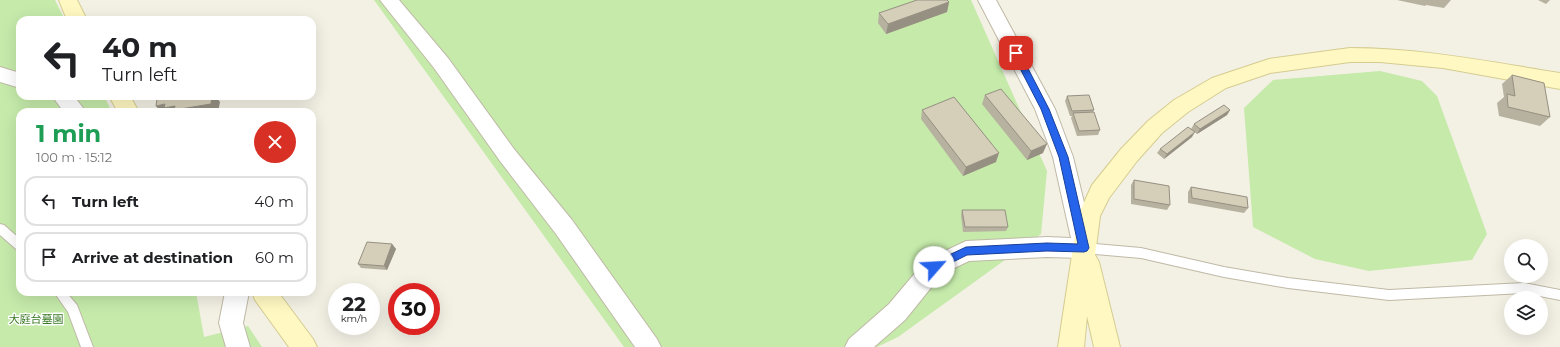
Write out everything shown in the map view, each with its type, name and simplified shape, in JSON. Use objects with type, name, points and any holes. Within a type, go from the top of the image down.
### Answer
[{"type":"street","points":[[68,0],[75,16]]},
{"type":"street","points":[[390,0],[441,63],[507,155],[564,227],[649,347]]},
{"type":"street","points":[[987,0],[1045,109],[1063,157],[1107,347]]},
{"type":"street","points":[[1071,347],[1089,216],[1100,192],[1129,155],[1155,127],[1175,110],[1219,83],[1269,66],[1350,55],[1380,55],[1443,61],[1560,81]]},
{"type":"street","points":[[0,74],[16,80]]},
{"type":"street","points":[[66,100],[72,108]]},
{"type":"street","points":[[857,347],[897,312],[934,267],[966,251],[1047,247],[1084,248]]},
{"type":"street","points":[[236,296],[231,323],[238,347]]},
{"type":"street","points":[[267,296],[304,347]]},
{"type":"lane","points":[[0,228],[16,242]]},
{"type":"lane","points":[[1084,248],[1141,253],[1224,272],[1288,283],[1389,295],[1524,288],[1560,295]]},
{"type":"lane","points":[[62,296],[73,309],[87,347]]},
{"type":"green space","name":"大庭台墓園","points":[[0,0],[55,0],[63,16],[16,16],[16,100],[106,100],[110,108],[16,108],[16,296],[197,296],[204,337],[248,326],[262,347],[0,347]]},
{"type":"green space","points":[[374,0],[971,0],[1047,171],[1041,234],[898,337],[877,347],[624,347]]},
{"type":"green space","points":[[1380,71],[1422,81],[1437,96],[1487,234],[1472,260],[1369,271],[1315,259],[1253,227],[1244,108],[1273,80]]},
{"type":"building","points":[[917,0],[947,0],[949,2],[888,24],[879,13]]},
{"type":"building","points":[[1512,75],[1544,83],[1550,117],[1508,107],[1507,94],[1515,96]]},
{"type":"building","points":[[1001,89],[1047,144],[1031,151],[985,95]]},
{"type":"building","points":[[1089,95],[1094,110],[1072,111],[1067,96]]},
{"type":"building","points":[[954,97],[999,153],[966,167],[922,110]]},
{"type":"building","points":[[157,100],[212,100],[211,104],[186,108],[174,108],[175,106],[164,108],[165,104],[156,106]]},
{"type":"building","points":[[1224,105],[1230,110],[1200,129],[1194,124]]},
{"type":"building","points":[[1094,112],[1100,130],[1079,131],[1073,113]]},
{"type":"building","points":[[1188,127],[1195,132],[1167,154],[1160,149]]},
{"type":"building","points":[[1134,180],[1169,186],[1170,205],[1134,199]]},
{"type":"building","points":[[1191,187],[1247,197],[1248,208],[1192,198]]},
{"type":"building","points":[[962,210],[1005,210],[1008,227],[965,227]]},
{"type":"building","points":[[367,242],[392,244],[384,266],[358,264]]},
{"type":"route","points":[[934,267],[966,251],[1047,247],[1084,248],[1063,157],[1045,109],[1016,53]]}]
